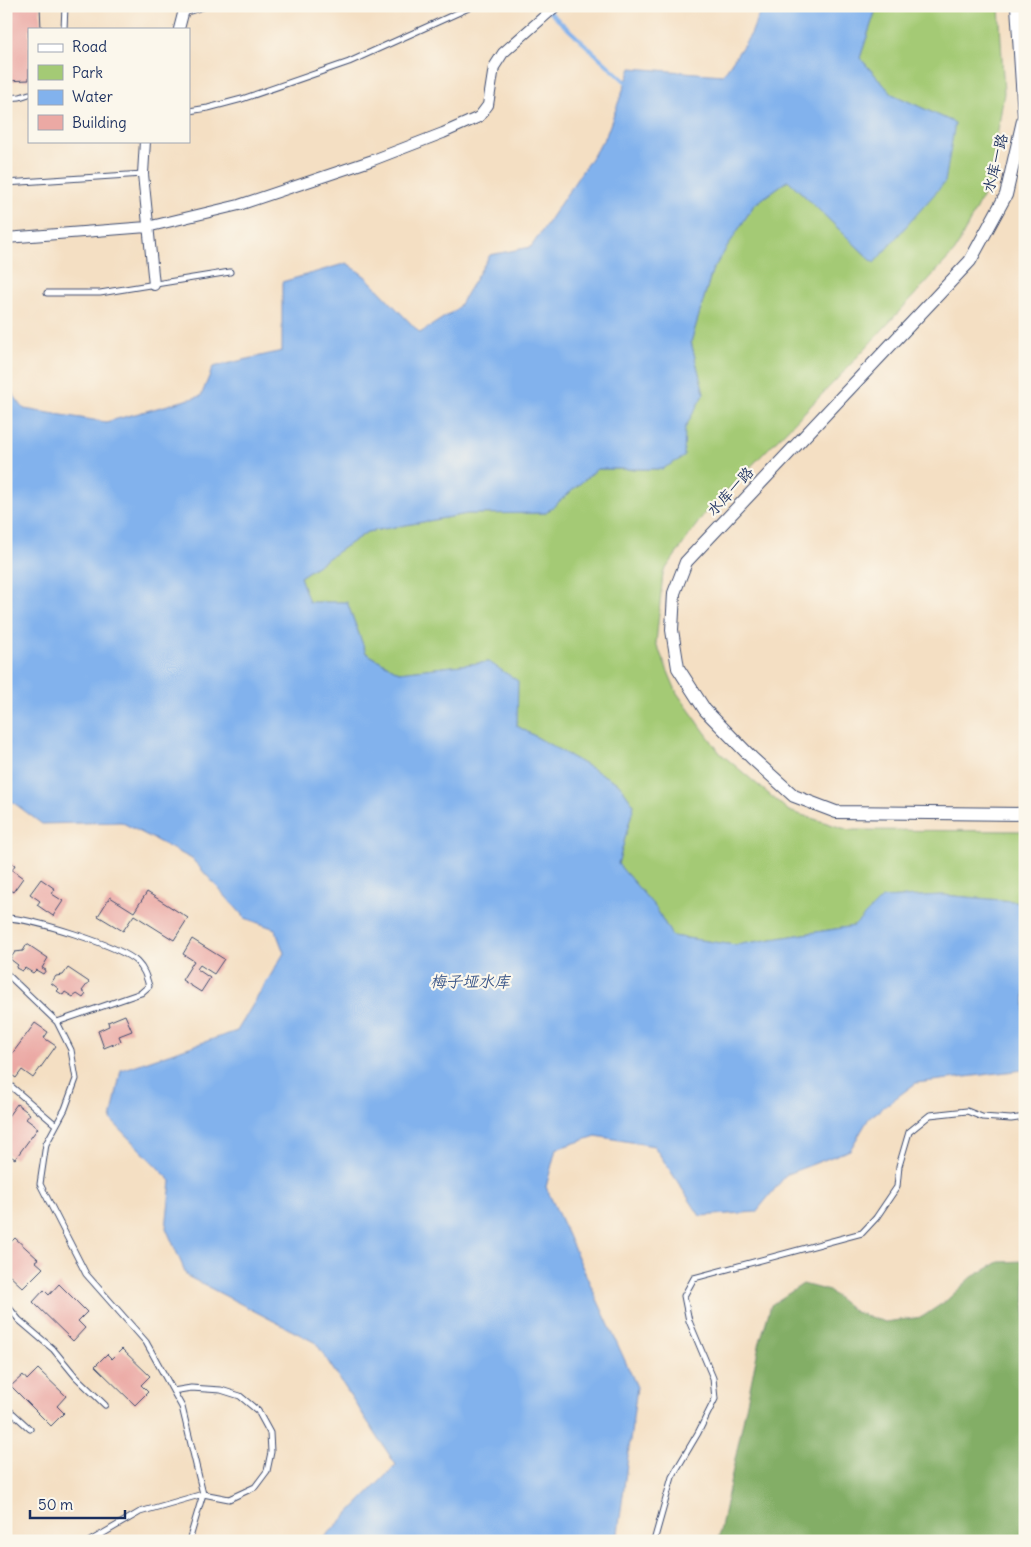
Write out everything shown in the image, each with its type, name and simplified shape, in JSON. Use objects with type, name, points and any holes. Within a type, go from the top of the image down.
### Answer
[{"type":"street","points":[[6,238],[147,227],[239,205],[373,160],[479,117],[488,105],[494,67],[503,53],[556,6]]},
{"type":"street","name":"水库一路","points":[[1017,6],[1024,116],[1006,195],[970,260],[686,562],[674,594],[672,630],[678,668],[705,710],[752,758],[794,796],[836,812],[1025,814]]},
{"type":"street","points":[[179,28],[184,10]]},
{"type":"street","points":[[145,142],[143,174],[154,284]]},
{"type":"lane","points":[[64,28],[65,6]]},
{"type":"lane","points":[[184,10],[206,6]]},
{"type":"lane","points":[[190,111],[242,99],[349,62],[472,6]]},
{"type":"lane","points":[[6,98],[28,94]]},
{"type":"lane","points":[[6,183],[143,174]]},
{"type":"lane","points":[[47,293],[100,293],[230,272]]},
{"type":"lane","points":[[6,918],[46,926],[124,953],[136,961],[146,972],[149,986],[141,993],[57,1022]]},
{"type":"lane","points":[[6,973],[57,1022],[71,1050],[76,1079],[65,1109],[46,1144],[40,1184],[86,1274],[146,1342],[182,1407],[203,1494],[189,1541]]},
{"type":"lane","points":[[6,1082],[56,1125]]},
{"type":"lane","points":[[654,1541],[672,1477],[698,1434],[715,1399],[713,1378],[689,1321],[684,1296],[694,1278],[862,1234],[876,1218],[897,1187],[899,1166],[909,1132],[930,1115],[967,1111],[982,1117],[1011,1119],[1025,1117]]},
{"type":"lane","points":[[6,1304],[19,1320],[52,1349],[76,1377],[105,1405]]},
{"type":"lane","points":[[90,1541],[140,1512],[203,1494],[228,1499],[254,1487],[266,1471],[271,1452],[270,1433],[258,1410],[240,1396],[221,1390],[192,1388],[173,1391]]},
{"type":"lane","points":[[6,1407],[30,1429]]},
{"type":"green space","points":[[877,6],[999,6],[1004,93],[990,181],[955,251],[836,380],[704,514],[663,573],[656,643],[677,693],[720,753],[789,811],[849,830],[1025,831],[1025,905],[1023,902],[943,895],[882,898],[854,926],[735,945],[672,936],[656,908],[618,864],[634,805],[619,784],[517,726],[489,662],[399,672],[366,653],[347,602],[308,602],[300,577],[367,532],[467,514],[546,513],[597,469],[662,469],[704,393],[691,342],[712,271],[754,205],[788,180],[874,263],[955,123],[892,94],[860,58]]},
{"type":"green space","points":[[1025,1261],[1025,1541],[718,1541],[759,1345],[771,1305],[803,1284],[829,1291],[855,1312],[885,1322],[922,1317],[946,1301],[972,1277],[999,1262]]},
{"type":"water","name":"梅子垭水库","points":[[762,6],[877,6],[860,58],[892,94],[955,123],[945,182],[874,263],[788,180],[754,205],[712,271],[691,342],[704,393],[685,428],[684,457],[662,469],[597,469],[546,513],[467,514],[367,532],[300,577],[309,602],[347,602],[366,653],[399,672],[489,662],[518,681],[517,726],[619,784],[634,805],[618,864],[656,908],[672,936],[735,945],[854,926],[882,898],[943,895],[1023,902],[1025,905],[1025,1072],[1023,1070],[916,1083],[869,1118],[850,1150],[787,1174],[756,1212],[700,1216],[654,1146],[596,1136],[556,1149],[546,1187],[637,1387],[617,1541],[321,1541],[396,1465],[316,1343],[187,1276],[166,1228],[171,1181],[111,1120],[121,1070],[237,1031],[284,953],[275,929],[245,918],[192,859],[121,822],[42,824],[6,797],[6,385],[24,409],[106,422],[201,396],[213,367],[282,351],[282,282],[347,263],[366,277],[420,333],[457,309],[490,255],[531,247],[606,136],[631,68],[723,75],[751,34]]},
{"type":"building","points":[[6,6],[40,6],[41,28],[28,28],[28,80],[6,81]]},
{"type":"building","points":[[6,859],[15,865],[12,870],[23,878],[13,892],[6,887]]},
{"type":"building","points":[[41,879],[55,889],[52,894],[63,901],[53,916],[37,905],[40,901],[30,894]]},
{"type":"building","points":[[147,892],[188,918],[174,940],[134,915],[123,931],[98,916],[110,897],[134,912]]},
{"type":"building","points":[[192,939],[224,959],[214,974],[200,965],[197,969],[210,978],[201,992],[182,980],[194,961],[183,954]]},
{"type":"building","points":[[27,944],[48,958],[42,968],[46,970],[43,974],[36,970],[33,973],[25,968],[22,971],[16,968],[18,965],[10,959],[15,952],[23,951]]},
{"type":"building","points":[[68,968],[89,982],[82,991],[86,994],[83,998],[77,994],[73,997],[65,992],[63,995],[51,983],[56,976],[63,975]]},
{"type":"building","points":[[125,1015],[132,1031],[119,1036],[121,1041],[104,1048],[98,1031],[109,1026],[108,1022]]},
{"type":"building","points":[[35,1023],[48,1032],[44,1038],[56,1046],[33,1078],[22,1070],[16,1078],[6,1071],[6,1062]]},
{"type":"building","points":[[17,1104],[30,1114],[26,1119],[38,1128],[15,1159],[6,1153],[6,1119]]},
{"type":"building","points":[[15,1238],[38,1259],[35,1261],[43,1268],[23,1288],[6,1272],[6,1247]]},
{"type":"building","points":[[59,1284],[87,1312],[78,1321],[85,1328],[73,1341],[33,1302],[44,1290],[49,1295]]},
{"type":"building","points":[[122,1349],[150,1376],[141,1385],[148,1392],[135,1405],[95,1366],[107,1354],[112,1359]]},
{"type":"building","points":[[38,1369],[66,1396],[57,1406],[64,1413],[51,1426],[11,1386],[23,1375],[27,1380]]},
{"type":"waterway","points":[[543,6],[626,82]]}]
